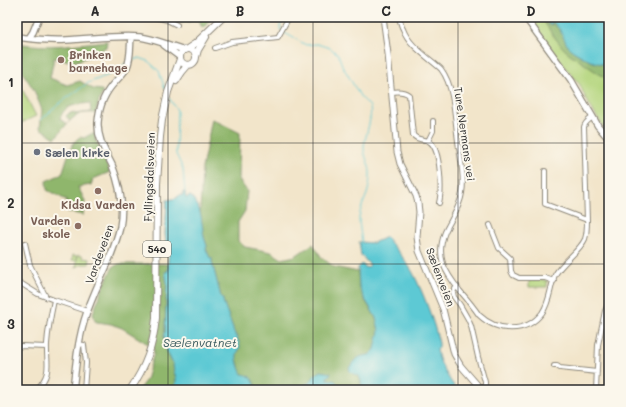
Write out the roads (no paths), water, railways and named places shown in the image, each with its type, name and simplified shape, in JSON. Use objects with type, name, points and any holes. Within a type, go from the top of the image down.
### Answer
[{"type":"main road","name":"540","points":[[180,58],[181,53],[196,43],[223,17]]},
{"type":"main road","points":[[525,17],[570,80],[601,130],[609,139]]},
{"type":"main road","points":[[29,38],[38,19]]},
{"type":"main road","points":[[38,19],[38,40]]},
{"type":"main road","name":"540","points":[[188,65],[195,62],[198,50],[212,29]]},
{"type":"main road","points":[[20,37],[38,40],[131,37],[145,38],[193,51],[196,57]]},
{"type":"main road","name":"Vardeveien","points":[[73,390],[78,344],[81,333],[120,228],[122,205],[119,185],[103,148],[98,126],[99,114],[109,89],[124,73],[127,67],[131,37]]},
{"type":"main road","points":[[161,43],[180,58],[184,64],[188,65]]},
{"type":"main road","name":"Fyllingsdalsveien","points":[[130,390],[140,375],[147,360],[152,344],[155,326],[158,166],[161,128],[170,86],[177,70],[180,58]]},
{"type":"main road","name":"Fyllingsdalsveien","points":[[166,103],[179,75],[188,65]]},
{"type":"street","points":[[155,17],[167,20],[177,25]]},
{"type":"street","points":[[216,48],[232,42],[278,37],[289,17]]},
{"type":"street","name":"Sælenveien","points":[[383,17],[386,32],[398,157],[418,203],[419,212],[417,237],[419,251],[443,310],[456,359],[463,370],[482,390]]},
{"type":"street","name":"Ture Nermans vei","points":[[399,17],[403,30],[410,41],[444,72],[449,83],[452,96],[463,192],[458,209],[443,240],[441,256],[443,264],[447,273],[483,318],[498,326],[511,329],[521,327],[536,319],[542,312],[548,299],[555,275],[585,238],[587,220],[584,127],[585,124],[593,117]]},
{"type":"street","points":[[392,92],[401,92],[409,95],[414,136],[420,140],[428,141],[435,149],[439,167],[441,196],[439,204]]},
{"type":"street","points":[[428,141],[433,131],[433,121]]},
{"type":"street","points":[[545,171],[545,204],[587,220]]},
{"type":"street","points":[[490,225],[499,248],[510,258],[511,271],[513,275],[520,278],[545,278],[554,281]]},
{"type":"street","points":[[25,243],[30,265],[46,297]]},
{"type":"street","points":[[17,281],[38,294],[88,311]]},
{"type":"street","points":[[457,286],[452,292],[468,319],[485,382],[485,390]]},
{"type":"street","points":[[36,390],[43,383],[47,375],[47,347],[54,300]]},
{"type":"street","points":[[596,390],[598,346],[604,311],[609,302]]},
{"type":"street","points":[[78,344],[84,345],[86,363],[84,390]]},
{"type":"street","points":[[17,347],[47,347]]},
{"type":"street","points":[[554,366],[597,372]]},
{"type":"water","points":[[547,17],[609,17],[609,64],[605,65],[590,61],[573,51],[568,47],[560,30],[553,22],[549,25]]},
{"type":"water","name":"Sælenvatnet","points":[[183,192],[185,192],[186,198],[190,196],[192,197],[198,206],[207,246],[206,249],[210,258],[212,258],[221,297],[223,298],[239,343],[240,347],[237,357],[240,370],[242,374],[251,377],[258,390],[158,390],[173,387],[176,383],[173,364],[167,352],[164,335],[167,283],[165,272],[168,271],[169,253],[165,234],[167,200],[183,195]]},
{"type":"water","points":[[386,237],[412,271],[428,307],[437,334],[439,343],[439,348],[437,349],[439,359],[457,390],[357,390],[361,385],[361,380],[359,376],[352,373],[349,368],[357,359],[373,352],[379,331],[375,316],[359,286],[358,268],[362,264],[367,268],[370,265],[361,255],[359,242],[373,243]]},
{"type":"water","points":[[321,371],[331,373],[327,379],[336,382],[339,385],[340,390],[299,390],[309,383],[316,374]]},
{"type":"waterway","points":[[281,30],[280,27],[282,17]]},
{"type":"waterway","points":[[283,32],[306,45],[317,44],[330,48],[338,54],[342,65],[360,96],[370,107],[371,111],[364,149],[370,170],[370,181],[368,192],[359,218],[362,242]]},
{"type":"waterway","points":[[132,60],[140,58],[148,61],[159,71],[165,89]]},
{"type":"waterway","points":[[41,120],[60,103],[88,83],[111,74],[126,63]]},
{"type":"waterway","points":[[169,98],[177,110],[176,154],[183,169],[185,192]]},
{"type":"place","name":"Brinken barnehage","points":[[61,60]]},
{"type":"place","name":"Sælen kirke","points":[[37,152]]},
{"type":"place","name":"Kidsa Varden","points":[[98,191]]},
{"type":"place","name":"Varden skole","points":[[78,226]]}]
